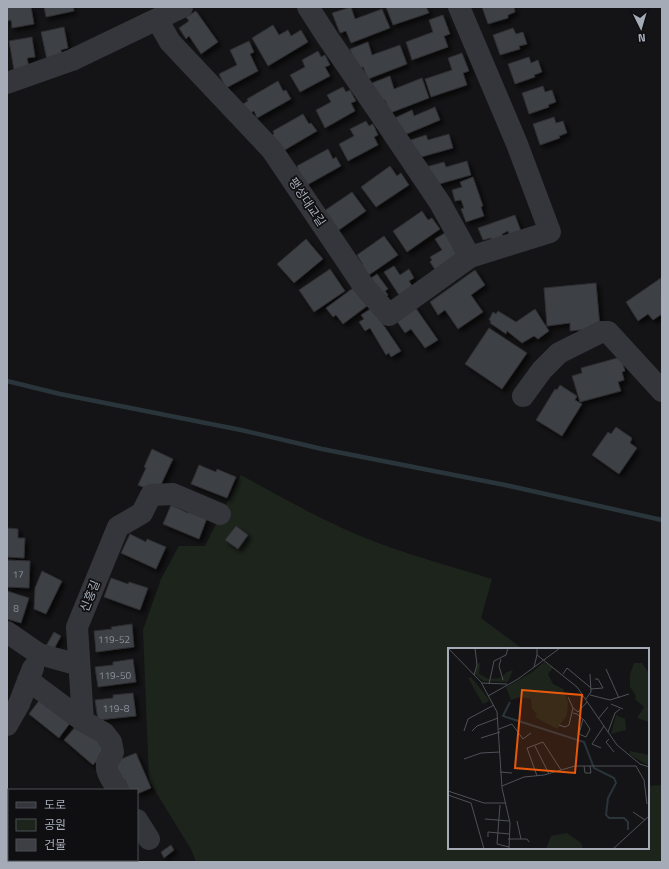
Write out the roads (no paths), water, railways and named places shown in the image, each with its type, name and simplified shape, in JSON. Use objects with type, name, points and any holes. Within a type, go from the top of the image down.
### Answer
[{"type":"street","points":[[8,80],[72,60],[182,7]]},
{"type":"street","points":[[308,7],[440,203],[470,257]]},
{"type":"street","name":"팽성대교길","points":[[157,19],[170,42],[272,150],[363,285],[389,315],[470,257],[550,232],[517,144],[459,7]]},
{"type":"street","points":[[523,396],[542,370],[559,352],[601,332],[608,332],[662,391]]},
{"type":"street","name":"신흥길","points":[[83,721],[77,627],[118,527],[142,513],[151,495],[173,494],[220,514]]},
{"type":"street","points":[[7,632],[38,654],[79,665]]},
{"type":"street","points":[[7,725],[19,704],[38,654]]},
{"type":"street","points":[[28,680],[83,721],[104,733],[111,742],[113,752],[112,756],[108,760],[108,773],[117,789]]},
{"type":"street","points":[[138,822],[149,839]]},
{"type":"waterway","points":[[7,381],[60,394],[241,430],[322,449],[505,485],[662,520]]}]
